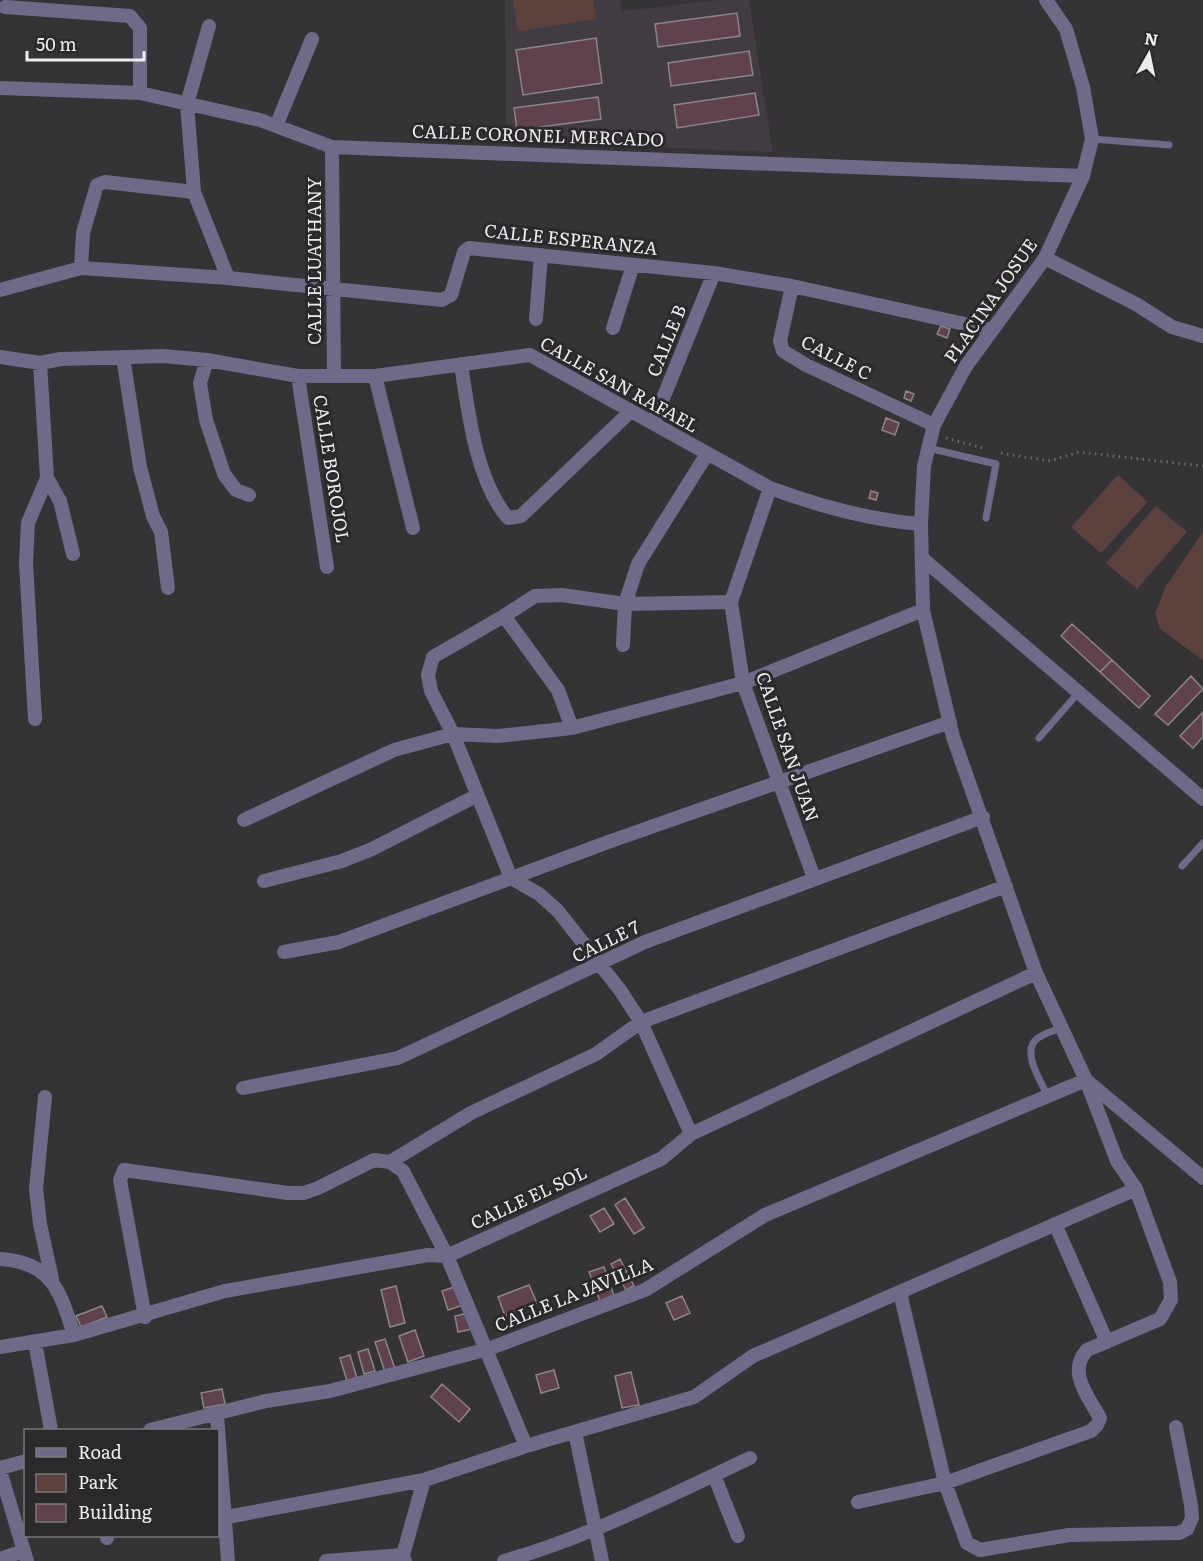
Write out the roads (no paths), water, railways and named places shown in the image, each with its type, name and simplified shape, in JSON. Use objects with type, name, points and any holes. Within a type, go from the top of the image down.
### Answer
[{"type":"street","name":"PLACINA JOSUE","points":[[945,1483],[1091,1431],[1100,1418],[1078,1376],[1077,1367],[1080,1358],[1087,1350],[1160,1319],[1171,1300],[1170,1282],[1136,1189],[1117,1161],[1086,1080],[1035,973],[950,722],[924,610],[921,524],[928,448],[933,430],[966,366],[1046,258],[1083,176],[1092,139],[1083,87],[1066,29],[1046,0]]},
{"type":"street","points":[[5,7],[130,16],[140,28],[140,93]]},
{"type":"street","points":[[209,26],[187,104],[194,192],[228,278]]},
{"type":"street","points":[[276,126],[312,39]]},
{"type":"street","name":"CALLE CORONEL MERCADO","points":[[0,88],[140,93],[260,120],[332,147],[1083,176]]},
{"type":"street","name":"CALLE LUATHANY","points":[[332,147],[331,290],[334,374]]},
{"type":"street","points":[[81,268],[83,233],[97,185],[105,182],[194,192]]},
{"type":"street","name":"CALLE ESPERANZA","points":[[0,290],[81,268],[228,278],[442,300],[451,295],[466,249],[714,273],[792,286],[992,330]]},
{"type":"street","points":[[536,319],[541,255]]},
{"type":"street","points":[[1046,258],[1136,304],[1173,327],[1203,336]]},
{"type":"street","points":[[613,328],[633,265]]},
{"type":"street","name":"CALLE B","points":[[653,423],[714,273]]},
{"type":"street","name":"CALLE C","points":[[792,286],[780,340],[783,351],[933,430]]},
{"type":"street","name":"CALLE SAN RAFAEL","points":[[0,357],[40,363],[61,359],[163,356],[207,360],[298,376],[334,374],[375,376],[530,355],[770,488],[802,500],[880,520],[921,524]]},
{"type":"street","points":[[123,357],[140,467],[153,516],[161,532],[168,588]]},
{"type":"street","points":[[207,360],[200,383],[206,420],[224,474],[236,490],[249,495]]},
{"type":"street","points":[[40,363],[47,478],[60,501],[73,554]]},
{"type":"street","points":[[461,364],[471,433],[497,506],[508,518],[521,516],[631,411]]},
{"type":"street","name":"CALLE BOROJOL","points":[[298,376],[327,567]]},
{"type":"street","points":[[375,376],[413,528]]},
{"type":"street","points":[[623,645],[625,603],[638,564],[706,454]]},
{"type":"street","points":[[35,719],[26,563],[28,523],[47,478]]},
{"type":"street","name":"CALLE SAN JUAN","points":[[770,488],[731,602],[743,683],[814,878]]},
{"type":"street","points":[[923,559],[1203,799]]},
{"type":"street","points":[[691,1134],[641,1022],[601,964],[558,911],[539,894],[511,878],[453,734],[431,691],[428,675],[433,657],[535,596],[562,595],[625,603],[731,602]]},
{"type":"street","points":[[244,820],[394,750],[453,734],[498,736],[573,728],[743,683],[924,610]]},
{"type":"street","points":[[504,616],[558,690],[573,728]]},
{"type":"street","points":[[284,952],[339,942],[511,878],[950,722]]},
{"type":"street","points":[[264,881],[342,861],[372,849],[476,795]]},
{"type":"street","name":"CALLE 7","points":[[243,1088],[398,1058],[645,942],[983,817]]},
{"type":"street","points":[[390,1162],[471,1113],[596,1054],[641,1022],[1006,886]]},
{"type":"street","name":"CALLE EL SOL","points":[[0,1347],[74,1335],[144,1317],[225,1291],[428,1255],[447,1256],[661,1159],[691,1134],[1035,973]]},
{"type":"street","points":[[1086,1080],[1203,1178]]},
{"type":"street","name":"CALLE LA JAVILLA","points":[[158,1429],[267,1401],[330,1391],[488,1349],[645,1290],[765,1215],[1086,1080]]},
{"type":"street","points":[[45,1097],[36,1190],[40,1224],[52,1279],[63,1299],[74,1335]]},
{"type":"street","points":[[144,1317],[120,1180],[124,1170],[288,1193],[304,1193],[374,1160],[390,1162],[403,1171],[447,1256],[488,1349],[526,1446]]},
{"type":"street","points":[[227,1517],[423,1480],[526,1446],[694,1397],[753,1356],[1136,1189]]},
{"type":"street","points":[[1056,1224],[1107,1342]]},
{"type":"street","points":[[0,1259],[32,1266],[52,1279]]},
{"type":"street","points":[[903,1292],[901,1297],[945,1483],[967,1544],[974,1555],[980,1550],[1069,1534],[1179,1533],[1187,1529],[1192,1518],[1191,1505],[1176,1426]]},
{"type":"street","points":[[35,1342],[51,1429]]},
{"type":"street","points":[[217,1414],[218,1429]]},
{"type":"street","points":[[575,1432],[602,1561]]},
{"type":"street","points":[[219,1435],[227,1517],[228,1561]]},
{"type":"street","points":[[504,1561],[545,1556],[596,1529],[750,1458]]},
{"type":"street","points":[[0,1559],[26,1556],[0,1470],[24,1462]]},
{"type":"street","points":[[714,1475],[738,1536]]},
{"type":"street","points":[[326,1561],[404,1558],[423,1480]]},
{"type":"street","points":[[858,1502],[945,1483]]},
{"type":"lane","points":[[1092,139],[1169,145]]},
{"type":"lane","points":[[928,448],[996,464],[986,518]]},
{"type":"lane","points":[[1039,738],[1078,692]]},
{"type":"lane","points":[[1182,866],[1203,843]]},
{"type":"lane","points":[[1048,1096],[1032,1062],[1032,1045],[1037,1038],[1061,1028]]}]
